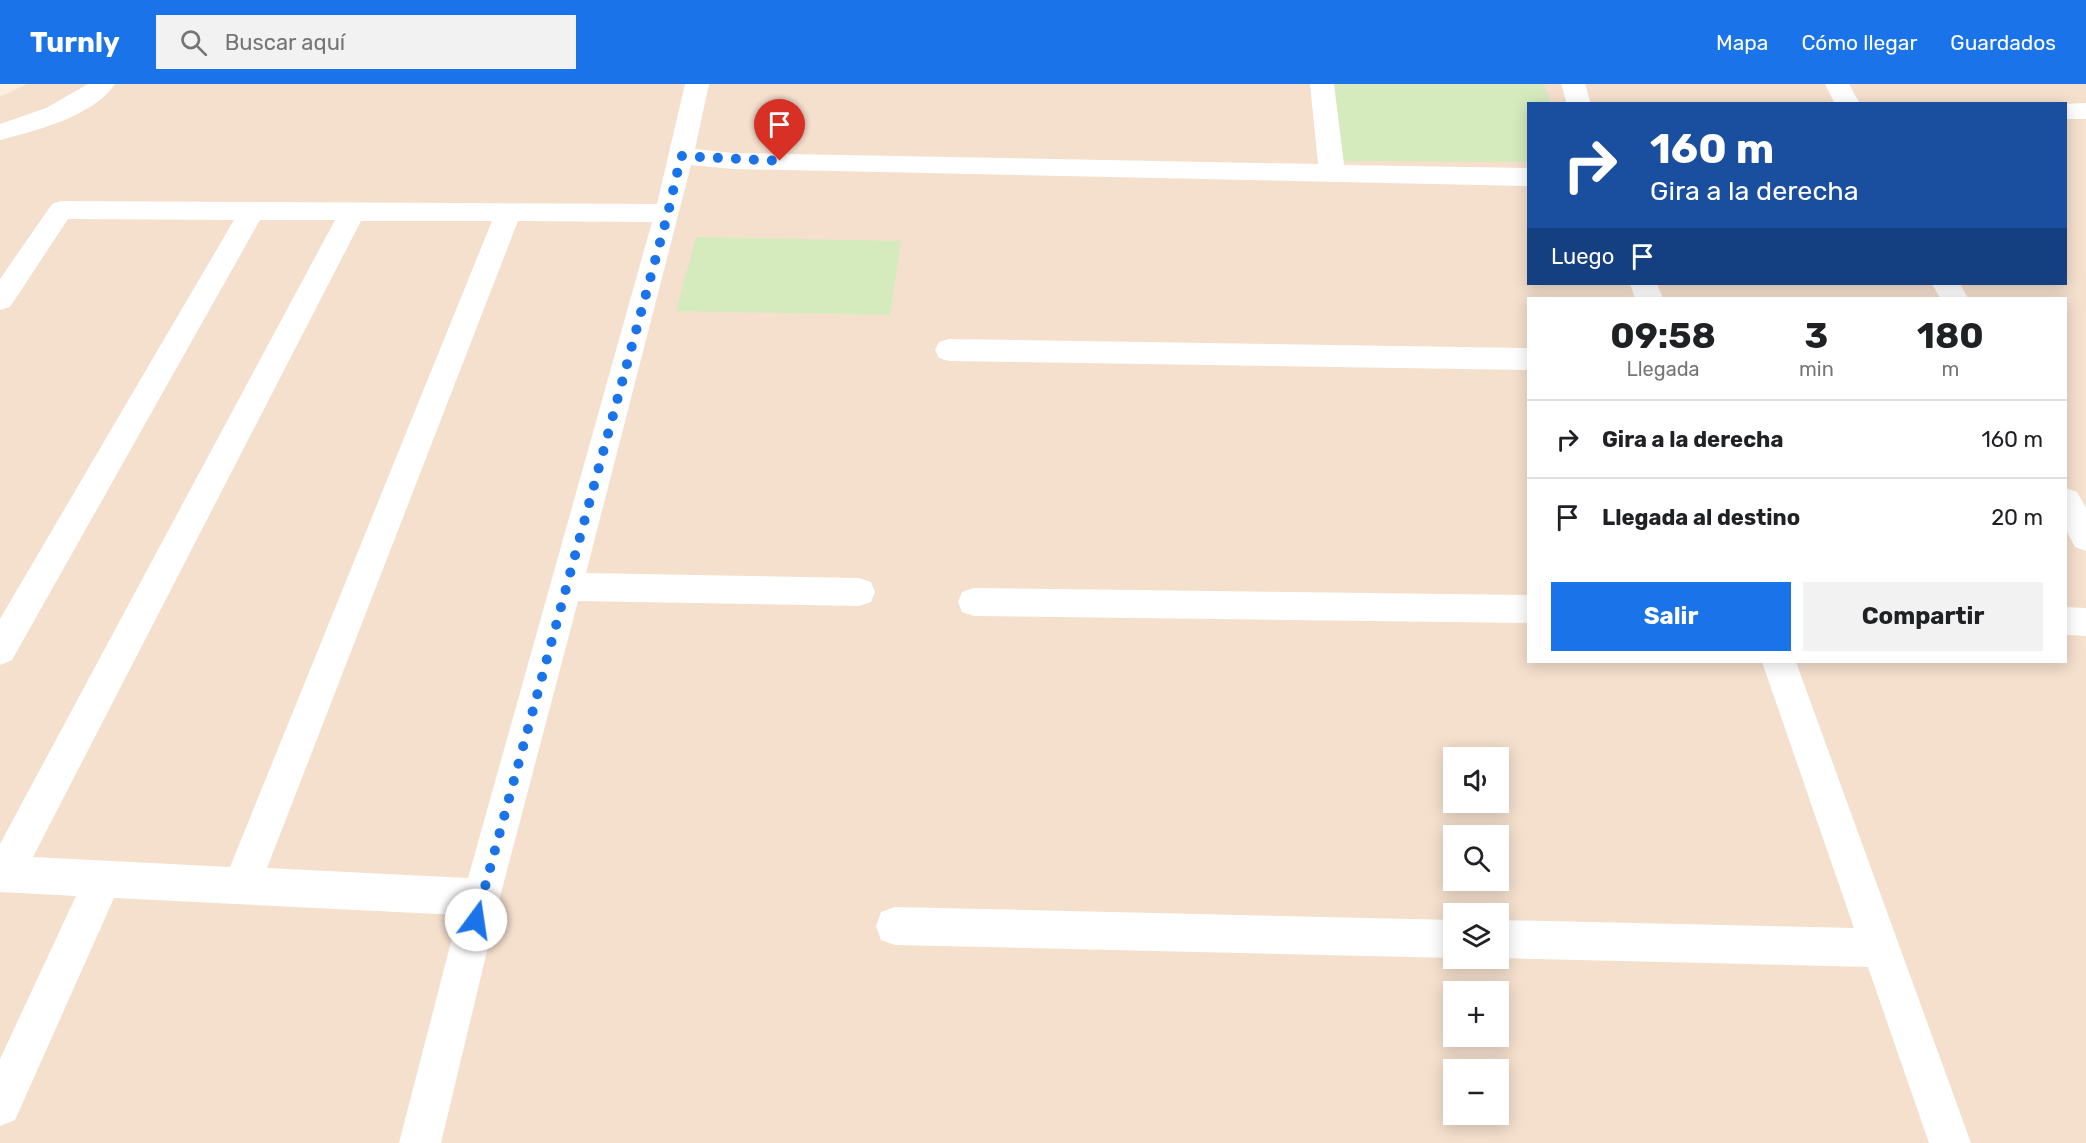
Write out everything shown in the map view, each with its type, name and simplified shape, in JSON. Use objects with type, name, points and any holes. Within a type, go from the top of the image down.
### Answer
[{"type":"street","points":[[0,132],[21,127],[91,96],[103,84]]},
{"type":"street","points":[[420,1143],[481,897],[668,213],[697,84]]},
{"type":"street","points":[[1322,84],[1332,172]]},
{"type":"street","points":[[1573,84],[1579,102]]},
{"type":"street","points":[[1837,84],[1847,102]]},
{"type":"street","points":[[2067,111],[2086,111]]},
{"type":"street","points":[[681,156],[733,160],[1527,177]]},
{"type":"street","points":[[0,300],[61,210],[668,213]]},
{"type":"street","points":[[0,650],[252,211]]},
{"type":"street","points":[[353,211],[2,874],[481,897]]},
{"type":"street","points":[[240,886],[509,211]]},
{"type":"street","points":[[949,350],[1527,359]]},
{"type":"street","points":[[2067,503],[2086,538]]},
{"type":"street","points":[[566,587],[859,592]]},
{"type":"street","points":[[974,602],[1527,609]]},
{"type":"street","points":[[2067,621],[2086,622]]},
{"type":"street","points":[[1779,663],[1950,1143]]},
{"type":"street","points":[[0,1105],[103,879]]},
{"type":"street","points":[[895,927],[1443,939]]},
{"type":"street","points":[[1509,939],[1880,948]]},
{"type":"shaded area","points":[[27,84],[2086,84],[2086,1143],[0,1143],[0,97]]},
{"type":"green space","points":[[1331,84],[1544,84],[1551,102],[1527,102],[1527,162],[1343,161]]},
{"type":"green space","points":[[696,237],[901,241],[890,315],[676,311]]},
{"type":"route","points":[[476,920],[668,213],[681,156],[780,161]]}]
